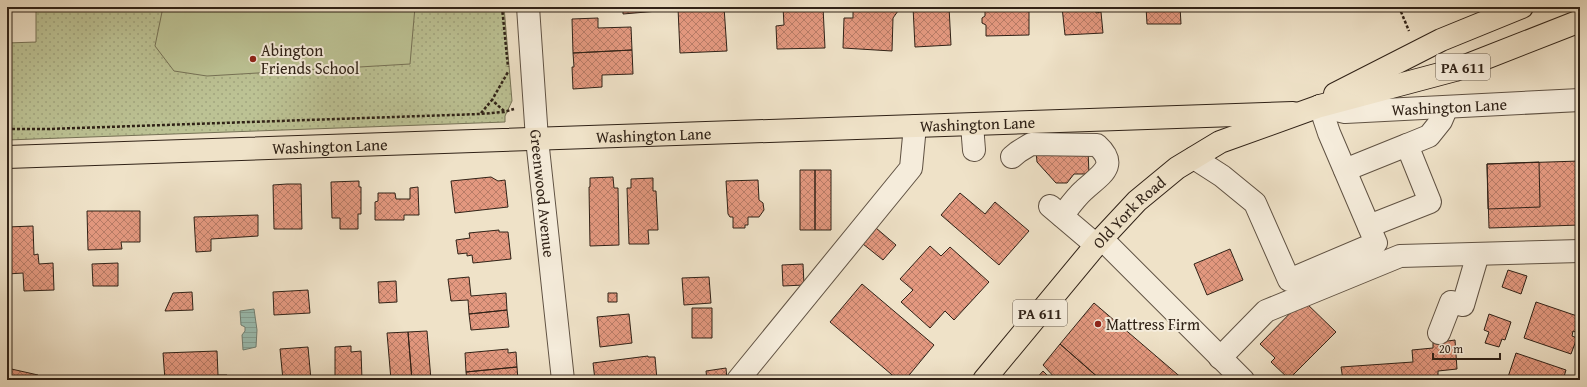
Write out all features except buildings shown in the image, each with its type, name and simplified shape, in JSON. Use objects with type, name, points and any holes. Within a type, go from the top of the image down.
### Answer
[{"type":"main road","name":"Old York Road","points":[[1310,109],[1338,91],[1424,48],[1522,7]]},
{"type":"main road","name":"Old York Road","points":[[984,380],[1099,242],[1137,201],[1177,168],[1220,142],[1310,109],[1455,70],[1580,21]]},
{"type":"main road","name":"Washington Lane","points":[[7,157],[537,138],[972,125],[1310,109]]},
{"type":"street","name":"Greenwood Avenue","points":[[528,7],[537,138],[563,380]]},
{"type":"street","name":"Washington Lane","points":[[1310,109],[1345,112],[1447,107],[1577,106]]},
{"type":"street","points":[[1345,170],[1429,136],[1441,121],[1447,107]]},
{"type":"street","points":[[1194,158],[1222,176],[1255,203],[1289,280],[1376,243],[1345,170],[1310,109]]},
{"type":"street","points":[[972,125],[974,150]]},
{"type":"street","points":[[738,380],[764,354],[911,168],[915,126]]},
{"type":"street","points":[[1012,157],[1031,144],[1097,145],[1105,152],[1107,162],[1105,172],[1056,211],[1099,242],[1241,379]]},
{"type":"street","points":[[1369,226],[1430,202],[1407,145]]},
{"type":"street","points":[[1220,358],[1266,311],[1400,256],[1580,251]]},
{"type":"street","points":[[1439,333],[1451,302],[1462,305],[1478,254]]},
{"type":"path","points":[[480,114],[492,100],[508,73],[502,7]]},
{"type":"path","points":[[1400,7],[1411,36]]},
{"type":"path","points":[[492,100],[504,112]]},
{"type":"path","points":[[7,129],[49,130],[480,114],[504,112],[520,108]]},
{"type":"green space","name":"Abington Friends School","points":[[36,7],[504,7],[512,101],[505,116],[505,122],[7,140],[7,43],[36,42]]},
{"type":"green space","points":[[163,7],[415,7],[410,64],[207,76],[174,71],[155,46]]},
{"type":"water","points":[[254,309],[257,330],[256,347],[243,350],[242,335],[245,331],[245,327],[241,325],[240,311]]},
{"type":"place","name":"Abington Friends School","points":[[253,59]]},
{"type":"place","name":"Mattress Firm","points":[[1098,324]]}]
